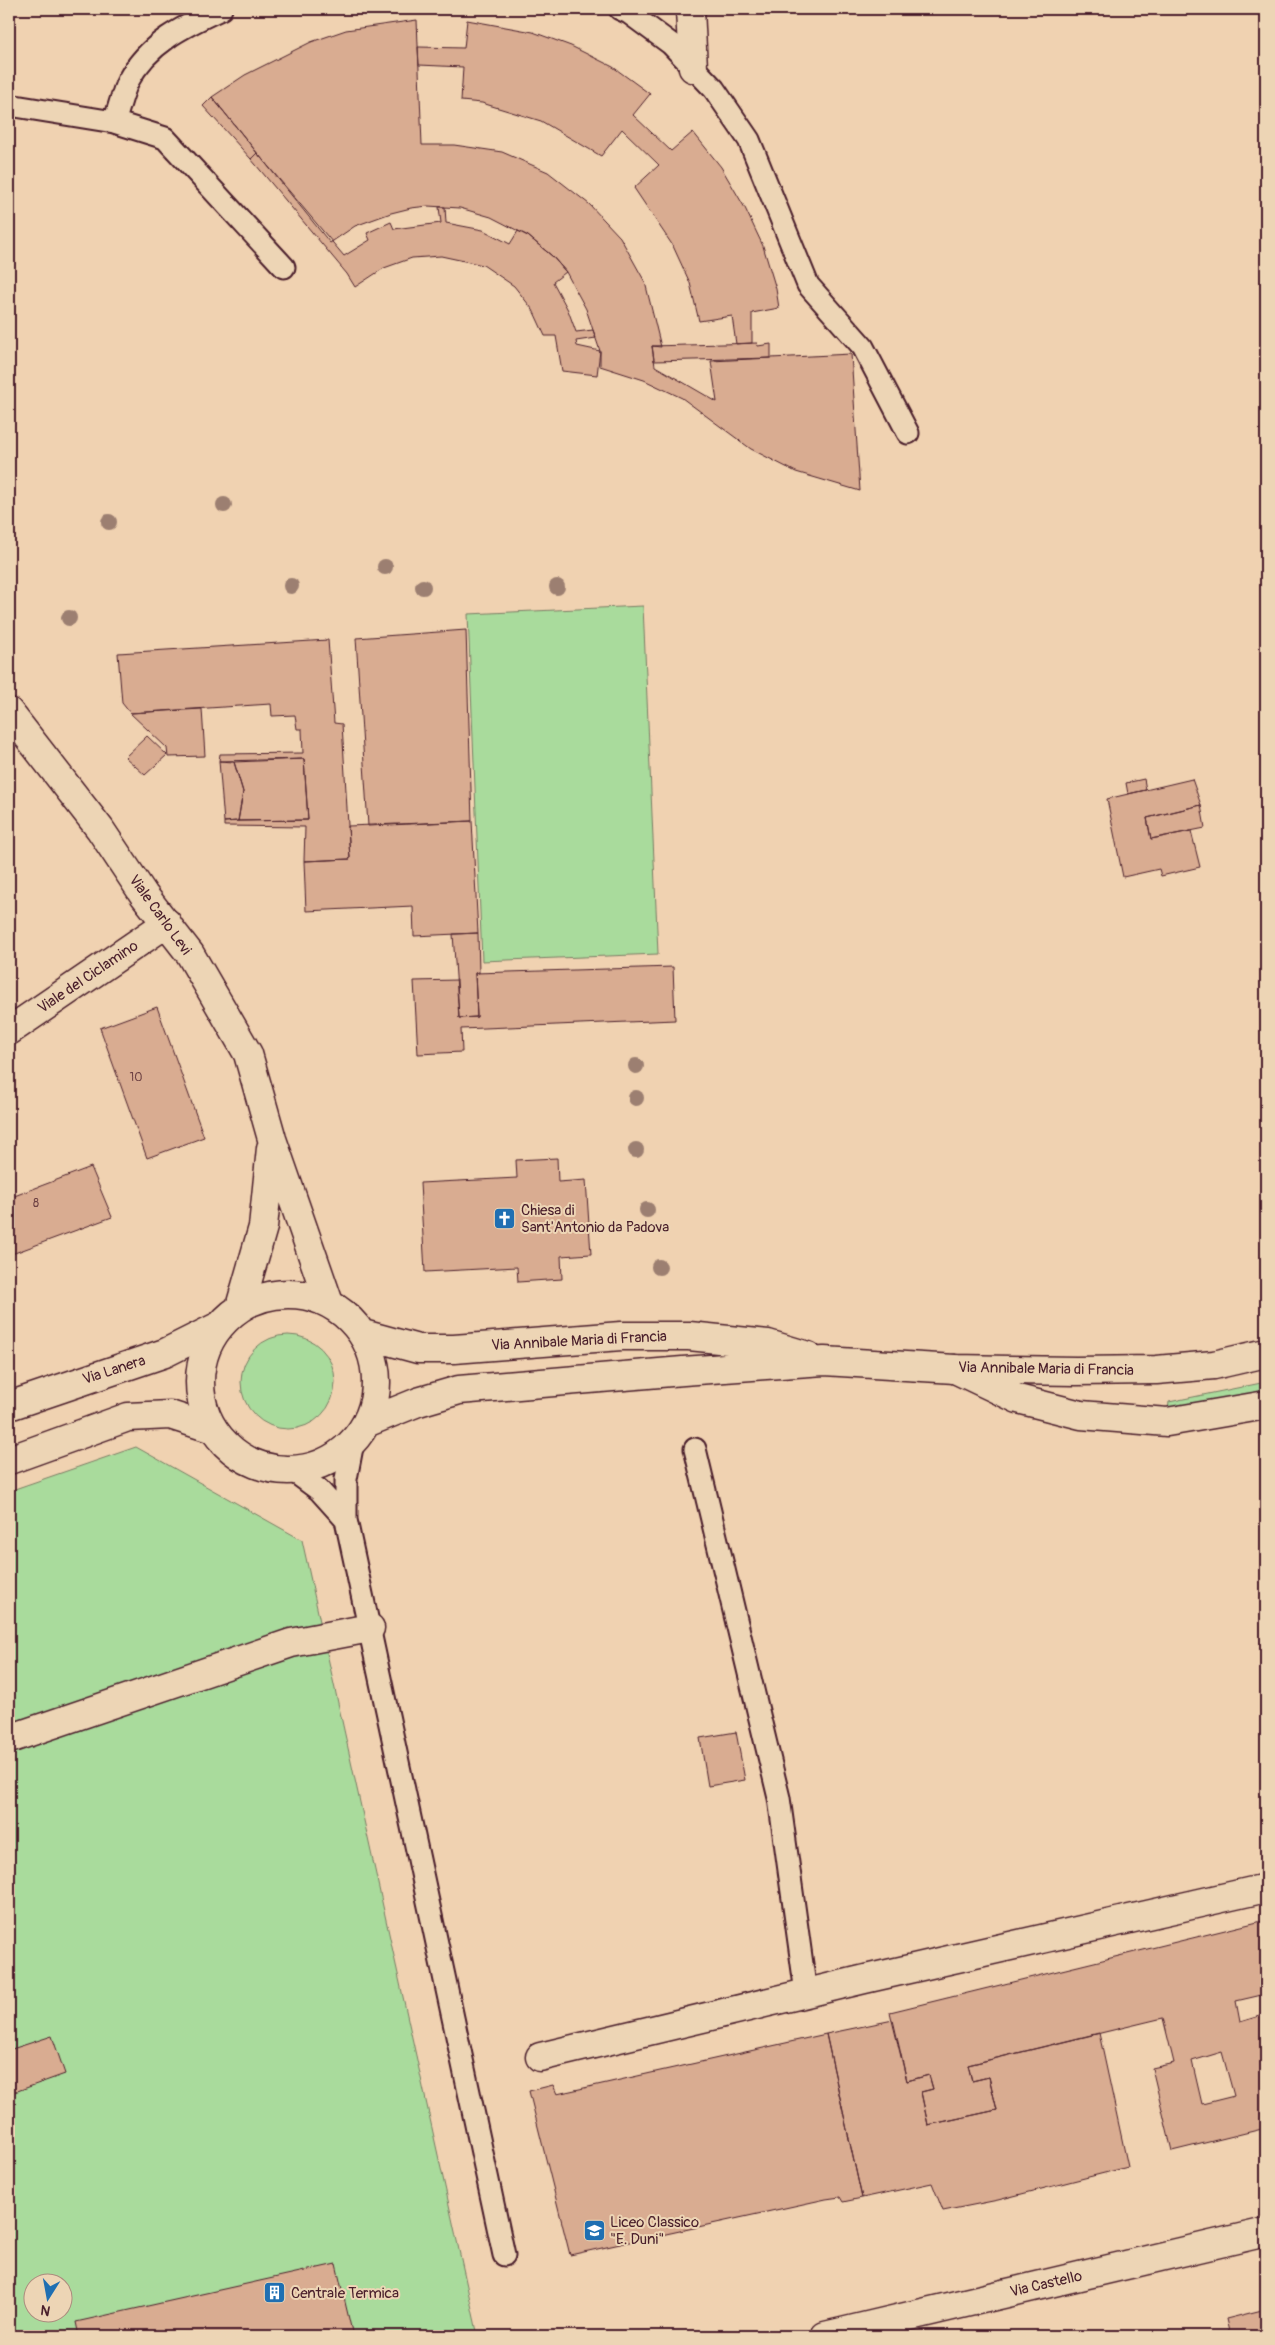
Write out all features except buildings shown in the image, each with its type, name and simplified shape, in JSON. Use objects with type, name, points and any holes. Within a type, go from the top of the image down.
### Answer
[{"type":"main road","points":[[690,9],[693,68]]},
{"type":"main road","name":"Viale Carlo Levi","points":[[9,712],[100,829],[144,895],[190,954],[248,1054],[272,1139],[329,1303]]},
{"type":"main road","name":"Viale del Ciclamino","points":[[9,1031],[167,923]]},
{"type":"main road","name":"Viale Carlo Levi","points":[[240,1306],[263,1227],[272,1139]]},
{"type":"main road","points":[[284,1293],[307,1295],[329,1303],[348,1317],[363,1334],[373,1355],[377,1378],[375,1401],[360,1432],[336,1457],[314,1466],[292,1470],[268,1468],[246,1460],[227,1446],[213,1429],[203,1409],[199,1380],[200,1366],[206,1346],[217,1327],[240,1306],[261,1297],[284,1293]]},
{"type":"main road","name":"Via Lanera","points":[[9,1406],[165,1353],[217,1327]]},
{"type":"main road","name":"Via Annibale Maria di Francia","points":[[363,1334],[418,1349],[454,1350],[621,1336],[688,1336],[768,1344],[824,1361]]},
{"type":"main road","name":"Via Annibale Maria di Francia","points":[[360,1432],[418,1402],[459,1390],[824,1361],[955,1368],[1076,1371],[1156,1370],[1214,1365],[1266,1353]]},
{"type":"main road","points":[[955,1368],[1018,1399],[1081,1415],[1167,1422],[1266,1405]]},
{"type":"main road","points":[[9,1460],[128,1417],[170,1415],[213,1429]]},
{"type":"main road","points":[[9,1739],[290,1644],[370,1628]]},
{"type":"main road","points":[[540,2057],[806,1993],[1266,1888]]},
{"type":"main road","name":"Via Castello","points":[[825,2336],[1266,2232]]},
{"type":"lane","points":[[114,122],[128,81],[156,44],[193,21],[221,9]]},
{"type":"lane","points":[[620,9],[629,13],[671,44],[714,89],[749,140],[808,285],[863,347],[908,433]]},
{"type":"lane","points":[[9,105],[114,122],[164,138],[284,267]]},
{"type":"lane","points":[[360,1432],[346,1479],[346,1520],[504,2255]]},
{"type":"lane","points":[[695,1449],[779,1798],[806,1993]]},
{"type":"lane","points":[[292,1470],[319,1490],[346,1520]]},
{"type":"green space","points":[[643,606],[658,954],[482,961],[468,614]]},
{"type":"green space","points":[[288,1335],[306,1338],[321,1349],[332,1364],[335,1382],[332,1400],[321,1415],[306,1426],[288,1429],[270,1426],[255,1415],[244,1400],[241,1382],[244,1364],[255,1349],[270,1338]]},
{"type":"green space","points":[[1266,1382],[1266,1394],[1168,1411],[1169,1402]]},
{"type":"green space","points":[[136,1447],[302,1540],[478,2336],[9,2336],[9,1491]]},
{"type":"place","name":"Chiesa di Sant'Antonio da Padova","points":[[505,1219]]},
{"type":"place","name":"Liceo Classico \"E. Duni\"","points":[[594,2231]]},
{"type":"place","name":"Centrale Termica","points":[[275,2293]]}]
